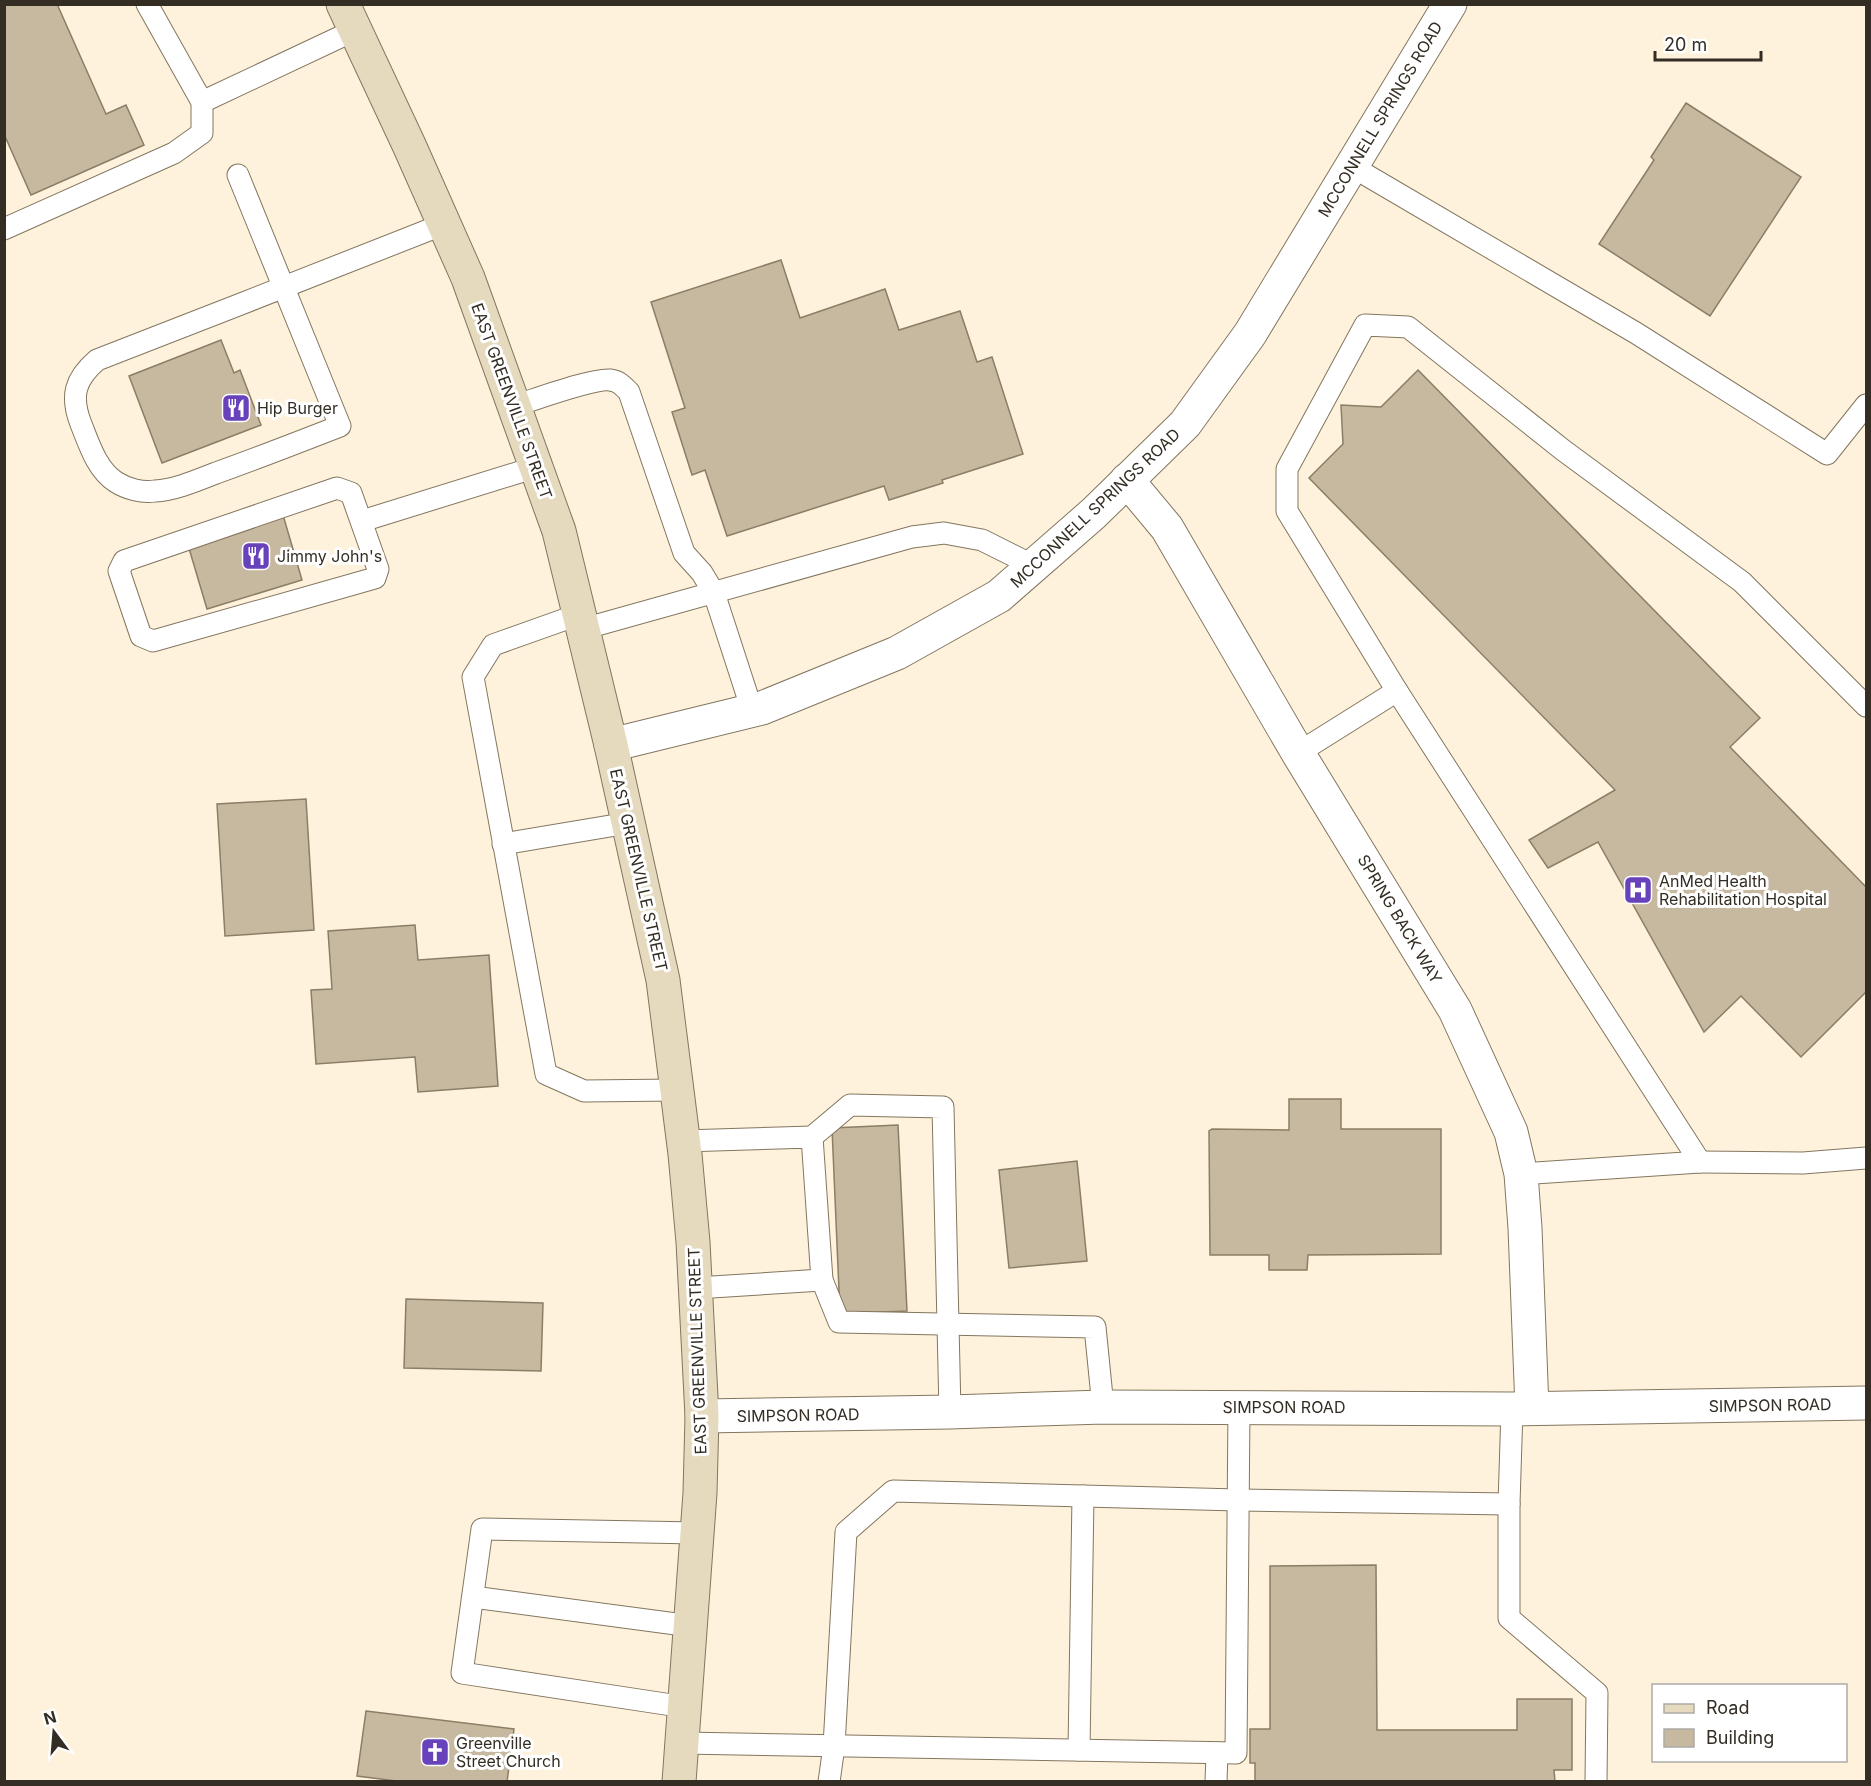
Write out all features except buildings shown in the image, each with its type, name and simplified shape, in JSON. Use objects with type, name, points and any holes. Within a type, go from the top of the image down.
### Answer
[{"type":"main road","name":"EAST GREENVILLE STREET","points":[[349,17],[468,278],[559,531],[611,745],[663,980],[683,1141],[696,1288],[702,1416],[697,1533],[679,1782]]},
{"type":"street","name":"MCCONNELL SPRINGS ROAD","points":[[611,745],[762,708],[897,653],[999,596],[1034,566],[1094,513],[1185,424],[1250,334],[1450,4]]},
{"type":"street","name":"SPRING BACK WAY","points":[[1126,480],[1167,528],[1298,753],[1455,1010],[1511,1132],[1521,1174],[1525,1228],[1522,1408]]},
{"type":"street","name":"SIMPSON ROAD","points":[[702,1416],[1103,1407],[1522,1408],[1866,1403]]},
{"type":"lane","points":[[4,229],[174,153],[202,134],[202,102],[147,4]]},
{"type":"lane","points":[[202,102],[349,17]]},
{"type":"lane","points":[[1351,166],[1636,333],[1827,454],[1866,405]]},
{"type":"lane","points":[[238,175],[284,287],[340,426],[216,473],[155,491],[131,489],[115,481],[99,463],[77,414],[75,400],[77,386],[85,371],[97,360],[284,287],[444,224]]},
{"type":"lane","points":[[1700,1162],[1396,691],[1287,511],[1287,469],[1365,325],[1408,327],[1563,450],[1742,582],[1866,706]]},
{"type":"lane","points":[[514,406],[608,380],[620,383],[629,392],[684,553],[702,573],[714,593],[752,710]]},
{"type":"lane","points":[[362,521],[536,467]]},
{"type":"lane","points":[[337,488],[351,493],[362,521],[378,569],[375,578],[153,641],[141,636],[119,572],[124,561],[337,488]]},
{"type":"lane","points":[[677,1090],[584,1090],[546,1074],[473,677],[493,645],[581,622],[714,593],[912,537],[944,533],[982,540],[1034,566]]},
{"type":"lane","points":[[1298,753],[1396,691]]},
{"type":"lane","points":[[503,844],[628,823]]},
{"type":"lane","points":[[683,1141],[812,1137],[850,1105],[943,1107],[950,1412]]},
{"type":"lane","points":[[812,1137],[822,1280],[839,1322],[1095,1327],[1103,1407]]},
{"type":"lane","points":[[1521,1174],[1700,1162],[1803,1163],[1866,1158]]},
{"type":"lane","points":[[696,1288],[822,1280]]},
{"type":"lane","points":[[683,1743],[1236,1753],[1239,1407]]},
{"type":"lane","points":[[1522,1408],[1509,1504],[1509,1618],[1597,1693],[1596,1782]]},
{"type":"lane","points":[[829,1782],[834,1746],[846,1532],[893,1491],[1509,1504]]},
{"type":"lane","points":[[1079,1750],[1083,1496]]},
{"type":"lane","points":[[685,1707],[462,1673],[482,1530],[697,1533]]},
{"type":"lane","points":[[473,1597],[691,1626]]},
{"type":"lane","points":[[1216,1782],[1217,1753]]},
{"type":"place","name":"Hip Burger","points":[[236,408]]},
{"type":"place","name":"Jimmy John's","points":[[256,556]]},
{"type":"place","name":"AnMed Health Rehabilitation Hospital","points":[[1638,890]]},
{"type":"place","name":"Greenville Street Church","points":[[435,1752]]}]
